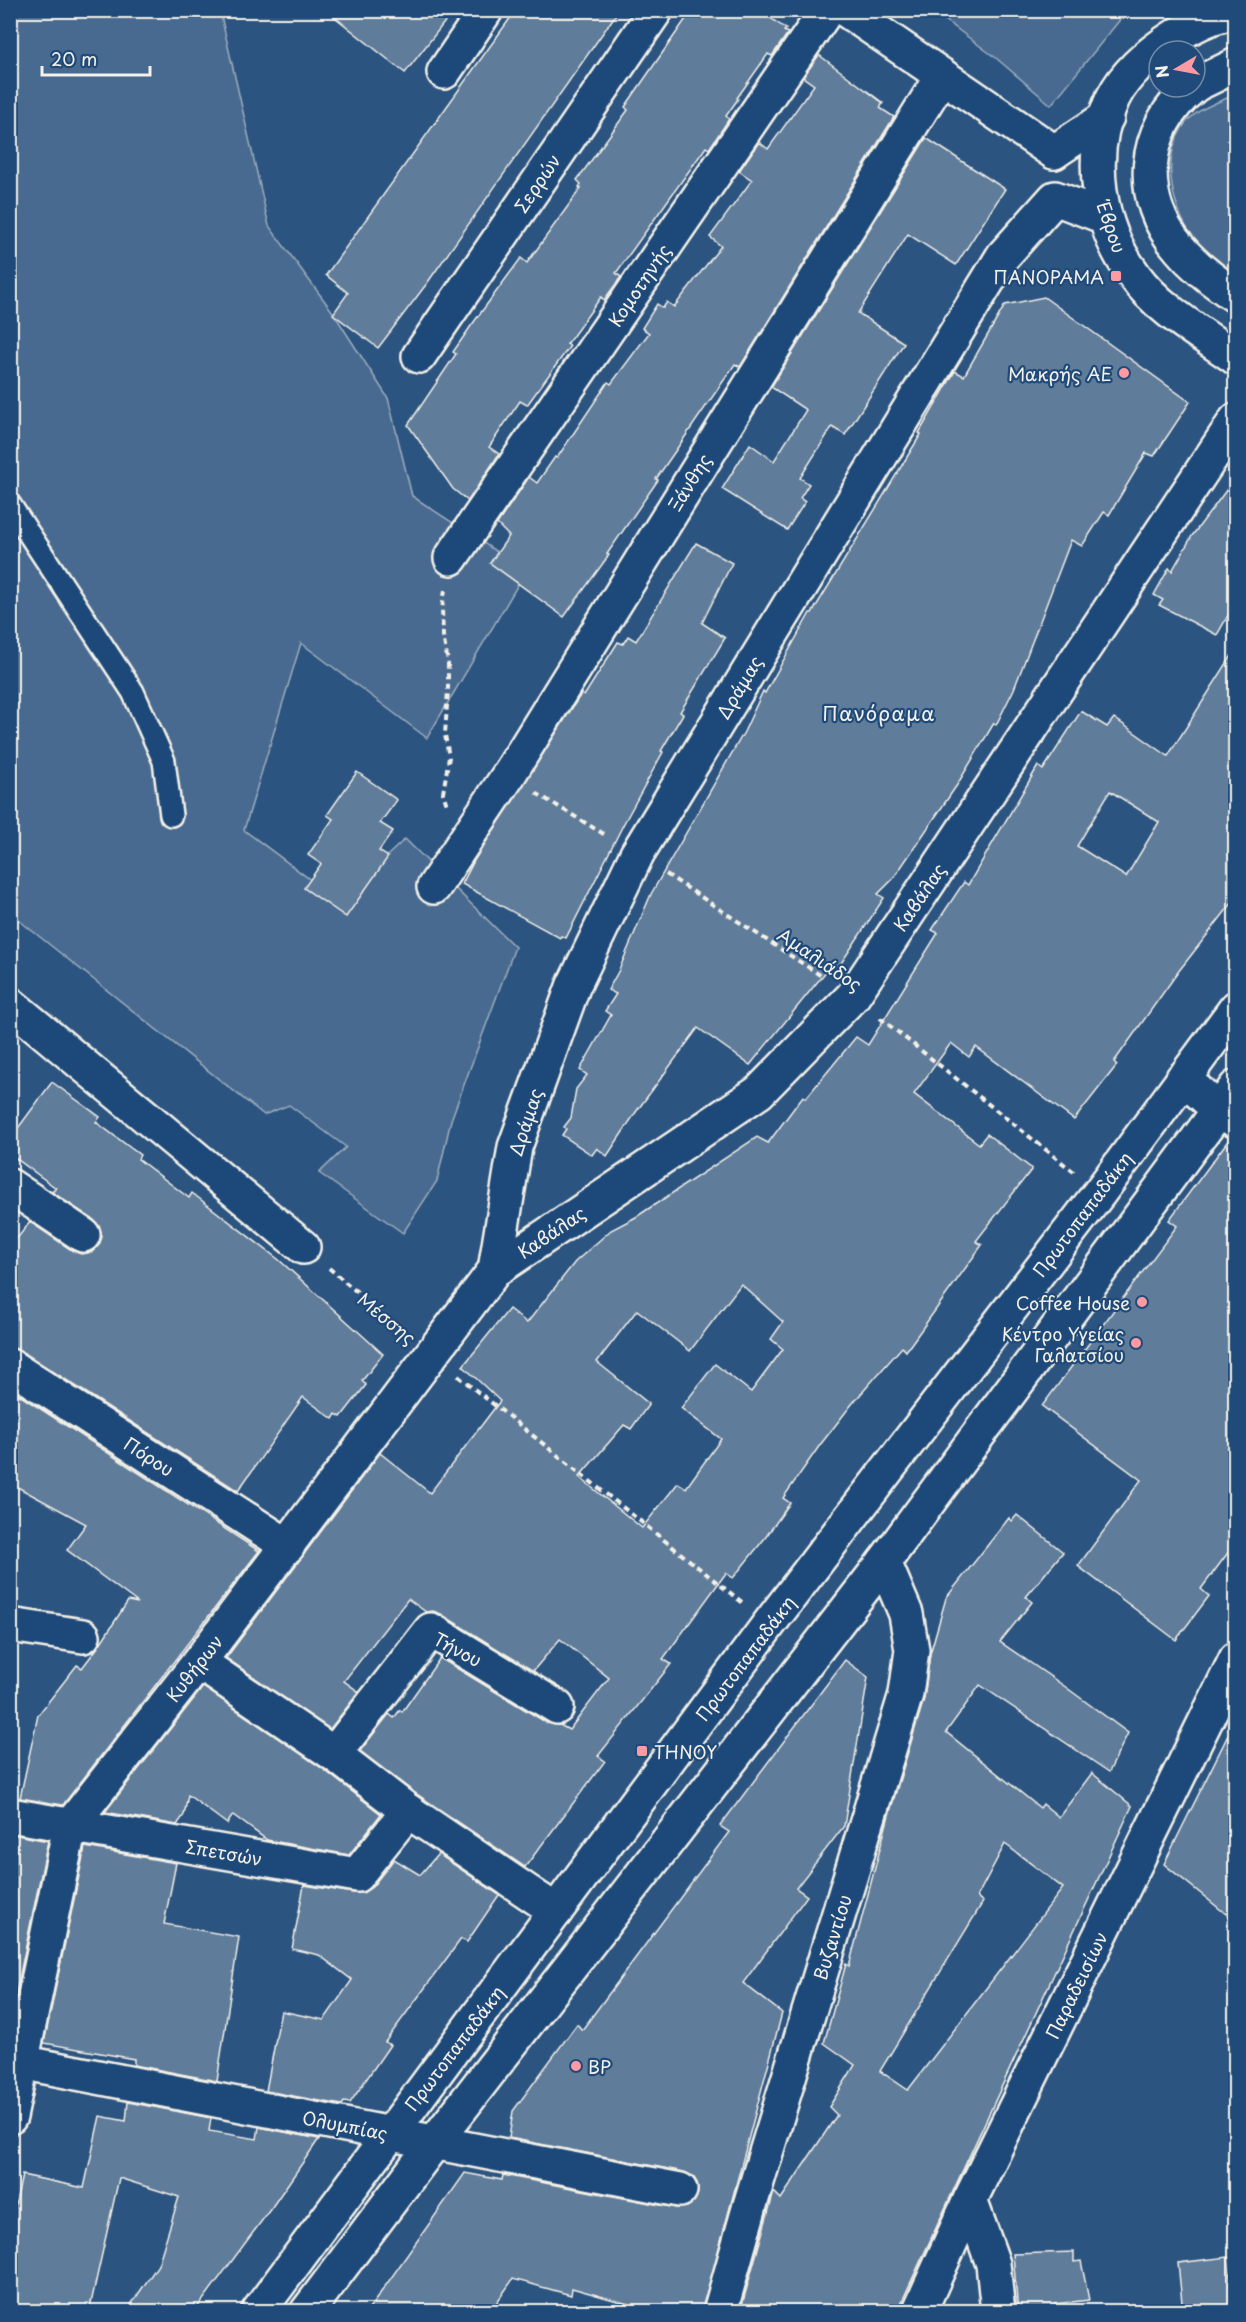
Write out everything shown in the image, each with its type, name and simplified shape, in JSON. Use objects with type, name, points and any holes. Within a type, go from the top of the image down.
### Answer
[{"type":"street","points":[[444,72],[486,10]]},
{"type":"street","name":"Σερρών","points":[[419,356],[656,10]]},
{"type":"street","name":"Κομοτηνής","points":[[451,558],[827,10]]},
{"type":"street","points":[[846,10],[1054,152]]},
{"type":"street","name":"Έβρου","points":[[1236,12],[1200,21],[1163,44],[1124,82],[1113,98],[1098,162],[1099,189],[1105,217],[1115,246],[1135,278],[1159,302],[1236,358]]},
{"type":"street","points":[[1207,79],[1229,66],[1236,65]]},
{"type":"street","name":"Ξάνθης","points":[[434,887],[508,776],[942,76]]},
{"type":"street","points":[[1180,99],[1171,108],[1157,134],[1149,165],[1150,187],[1165,228],[1178,248],[1201,272],[1236,296]]},
{"type":"street","points":[[1054,152],[1107,117]]},
{"type":"street","points":[[1054,152],[1055,198],[1105,217]]},
{"type":"street","name":"Δράμας","points":[[495,1270],[515,1147],[573,987],[637,854],[1003,256],[1055,198]]},
{"type":"street","name":"Καβάλας","points":[[495,1270],[759,1092],[853,996],[1236,420]]},
{"type":"street","points":[[10,1004],[303,1247]]},
{"type":"street","name":"Πρωτοπαπαδάκη","points":[[258,2312],[769,1624],[1100,1192],[1236,1008]]},
{"type":"street","points":[[307,2312],[434,2143],[884,1562],[1230,1106],[1183,1078]]},
{"type":"street","points":[[10,1186],[83,1235]]},
{"type":"street","name":"Κυθήρων","points":[[10,2117],[16,2061],[70,1826],[200,1662],[495,1270]]},
{"type":"street","name":"Πόρου","points":[[10,1366],[288,1546]]},
{"type":"street","name":"Βυζαντίου","points":[[720,2312],[750,2205],[906,1694],[912,1650],[906,1614],[884,1562]]},
{"type":"street","points":[[10,1625],[83,1636]]},
{"type":"street","name":"Τήνου","points":[[334,1754],[431,1630],[557,1707]]},
{"type":"street","name":"Παραδεισίων","points":[[919,2312],[970,2200],[1236,1659]]},
{"type":"street","points":[[200,1662],[334,1754],[408,1811],[556,1911]]},
{"type":"street","name":"Σπετσών","points":[[10,1815],[357,1875],[408,1811]]},
{"type":"street","name":"Ολυμπίας","points":[[16,2061],[681,2190]]},
{"type":"street","points":[[970,2200],[993,2264],[998,2312]]},
{"type":"lane","points":[[10,506],[133,692],[164,761],[171,815]]},
{"type":"path","points":[[451,558],[442,609],[443,636],[448,662],[445,735],[448,757],[443,793],[462,845]]},
{"type":"path","name":"Αμαλιάδος","points":[[508,776],[637,854],[853,996],[1100,1192]]},
{"type":"path","name":"Μέσσης","points":[[303,1247],[430,1354],[769,1624]]},
{"type":"shaded area","points":[[10,11],[220,11],[269,226],[332,311],[388,398],[412,496],[526,571],[427,738],[301,643],[244,830],[339,901],[405,839],[515,947],[451,1120],[437,1181],[403,1233],[319,1173],[346,1147],[289,1105],[264,1115],[11,914]]},
{"type":"shaded area","points":[[933,11],[1127,11],[1051,105],[996,58]]},
{"type":"shaded area","points":[[1235,96],[1235,278],[1213,262],[1190,234],[1181,217],[1171,181],[1174,145],[1186,122],[1204,108]]},
{"type":"building","points":[[326,10],[454,10],[405,73]]},
{"type":"building","points":[[516,10],[619,10],[428,282],[378,348],[333,314],[348,293],[326,275]]},
{"type":"building","points":[[692,10],[759,10],[786,29],[784,31],[788,33],[772,56],[768,54],[737,98],[726,116],[729,119],[709,149],[706,147],[616,273],[621,277],[604,300],[601,297],[567,344],[570,346],[527,405],[520,401],[489,447],[499,454],[468,501],[453,489],[408,425],[456,354],[453,352],[471,326],[521,258],[527,263],[581,188],[577,180],[628,110],[625,107]]},
{"type":"building","points":[[819,55],[883,103],[880,108],[894,117],[740,367],[735,364],[656,479],[658,480],[607,554],[609,555],[564,617],[490,563],[509,536],[497,524],[529,477],[537,483],[555,457],[557,458],[608,382],[611,384],[649,333],[642,328],[657,304],[663,308],[667,302],[674,307],[721,246],[710,237],[752,180],[739,171],[759,142],[768,149],[814,85],[803,77]]},
{"type":"building","points":[[926,138],[1005,189],[956,265],[908,234],[858,313],[904,343],[845,435],[832,427],[800,478],[809,484],[800,498],[805,502],[787,530],[722,489],[750,444],[774,461],[806,410],[771,387]]},
{"type":"building","points":[[1044,297],[1190,402],[1154,456],[1146,453],[1109,515],[1104,512],[1082,546],[1071,540],[1014,689],[996,725],[994,723],[957,785],[893,879],[878,894],[884,898],[838,968],[832,964],[750,1065],[698,1028],[636,1112],[607,1156],[597,1148],[592,1155],[562,1135],[566,1129],[564,1127],[571,1118],[576,1089],[587,1075],[580,1070],[611,1015],[605,1011],[616,994],[608,990],[619,970],[651,894],[744,732],[763,691],[765,693],[810,613],[921,434],[919,433],[955,371],[964,376],[1005,305]]},
{"type":"building","points":[[1236,477],[1236,601],[1217,635],[1159,605],[1163,600],[1154,595],[1169,568],[1172,571],[1192,536]]},
{"type":"building","points":[[696,543],[732,563],[702,623],[725,638],[680,712],[683,714],[661,751],[663,752],[566,938],[561,936],[560,938],[462,884],[475,859],[581,694],[584,696],[618,642],[623,644],[628,636],[636,641]]},
{"type":"building","points":[[1236,649],[1236,898],[1178,972],[1114,1062],[1117,1065],[1074,1120],[976,1047],[969,1057],[951,1043],[914,1094],[979,1144],[987,1134],[1032,1169],[976,1241],[982,1245],[906,1351],[902,1347],[852,1404],[783,1498],[790,1503],[765,1538],[733,1578],[726,1573],[663,1659],[671,1664],[598,1756],[605,1761],[525,1867],[411,1790],[360,1751],[389,1714],[394,1718],[400,1710],[402,1712],[440,1658],[547,1723],[560,1725],[569,1730],[609,1678],[560,1639],[533,1671],[441,1614],[433,1611],[426,1612],[408,1599],[344,1681],[359,1692],[330,1729],[226,1658],[380,1453],[430,1493],[500,1401],[463,1366],[509,1309],[527,1323],[575,1262],[611,1230],[636,1217],[757,1137],[768,1143],[803,1096],[806,1098],[856,1037],[868,1045],[938,933],[932,930],[964,882],[968,885],[1038,766],[1043,770],[1081,711],[1107,727],[1114,718],[1168,756]],"holes":[[[1110,791],[1159,822],[1126,877],[1077,846]],[[741,1284],[783,1322],[771,1339],[783,1349],[751,1392],[715,1364],[681,1408],[721,1439],[686,1488],[678,1483],[642,1528],[579,1477],[624,1425],[631,1429],[649,1404],[597,1362],[637,1310],[690,1351]]]},
{"type":"building","points":[[357,772],[397,800],[380,823],[393,831],[379,851],[388,857],[346,917],[304,888],[321,864],[308,855],[333,819],[327,815]]},
{"type":"building","points":[[52,1082],[100,1117],[96,1122],[140,1155],[138,1159],[189,1198],[192,1193],[278,1259],[383,1354],[362,1381],[366,1385],[341,1417],[336,1414],[333,1419],[303,1397],[238,1491],[20,1350],[10,1347],[10,1257],[15,1241],[30,1222],[81,1254],[92,1252],[99,1245],[102,1237],[100,1227],[94,1220],[52,1192],[56,1188],[10,1154],[10,1139]]},
{"type":"building","points":[[1230,1138],[1236,1140],[1236,1542],[1201,1589],[1209,1596],[1176,1640],[1078,1566],[1141,1480],[1042,1406],[1177,1226],[1169,1220]]},
{"type":"building","points":[[10,1389],[259,1551],[63,1805],[20,1798],[38,1715],[77,1665],[82,1668],[128,1601],[138,1603],[67,1550],[86,1524],[10,1483]]},
{"type":"building","points":[[1017,1515],[1063,1552],[1026,1597],[1032,1602],[1000,1642],[1128,1733],[1109,1772],[980,1685],[946,1732],[1040,1808],[1043,1804],[1059,1817],[1092,1773],[1132,1806],[897,2312],[740,2312],[774,2192],[781,2199],[837,2115],[829,2107],[855,2065],[824,2043],[846,1964],[849,1966],[889,1815],[924,1699],[930,1654],[946,1598],[1009,1518],[1012,1521]],"holes":[[[1005,1844],[1063,1888],[908,2090],[880,2071],[983,1902],[977,1897]]]},
{"type":"building","points":[[845,1660],[868,1677],[844,1826],[796,1888],[807,1896],[743,1983],[782,2013],[702,2312],[656,2312],[572,2288],[571,2295],[513,2279],[490,2312],[367,2312],[465,2173],[502,2180],[503,2175],[676,2208],[687,2207],[694,2202],[698,2193],[697,2183],[693,2176],[684,2172],[509,2138],[513,2111],[577,2024],[582,2030],[729,1832],[720,1826]]},
{"type":"building","points":[[203,1687],[323,1769],[381,1814],[349,1855],[267,1840],[233,1815],[227,1824],[188,1795],[184,1815],[177,1825],[105,1812]]},
{"type":"building","points":[[1236,1719],[1236,1922],[1164,1864]]},
{"type":"building","points":[[12,1834],[48,1841],[10,2022],[10,1843]]},
{"type":"building","points":[[85,1847],[176,1863],[164,1924],[239,1937],[217,2081],[134,2065],[134,2059],[44,2043]]},
{"type":"building","points":[[438,1854],[499,1895],[467,1942],[461,1939],[385,2042],[390,2045],[350,2103],[344,2102],[342,2105],[266,2091],[281,2011],[324,2020],[352,1980],[319,1955],[292,1949],[304,1885],[363,1893],[372,1887],[394,1859],[420,1875]]},
{"type":"building","points":[[128,2102],[211,2118],[209,2131],[257,2139],[259,2127],[319,2139],[194,2312],[126,2312],[158,2265],[179,2197],[119,2178],[89,2312],[10,2312],[10,2230],[22,2175],[84,2188],[100,2116],[126,2121]]},
{"type":"building","points":[[1074,2252],[1074,2262],[1081,2261],[1089,2300],[1055,2304],[1056,2312],[1018,2312],[1013,2254]]},
{"type":"building","points":[[1228,2257],[1234,2312],[1183,2312],[1178,2263]]},
{"type":"place","name":"ΠΑΝΟΡΑΜΑ","points":[[1116,276]]},
{"type":"place","name":"Μακρής ΑΕ","points":[[1124,373]]},
{"type":"place","name":"Coffee House","points":[[1142,1302]]},
{"type":"place","name":"Κέντρο Υγείας Γαλατσίου","points":[[1136,1343]]},
{"type":"place","name":"ΤΗΝΟΥ","points":[[642,1751]]},
{"type":"place","name":"BP","points":[[576,2066]]},
{"type":"district","name":"Πανόραμα","points":[[879,713]]}]
